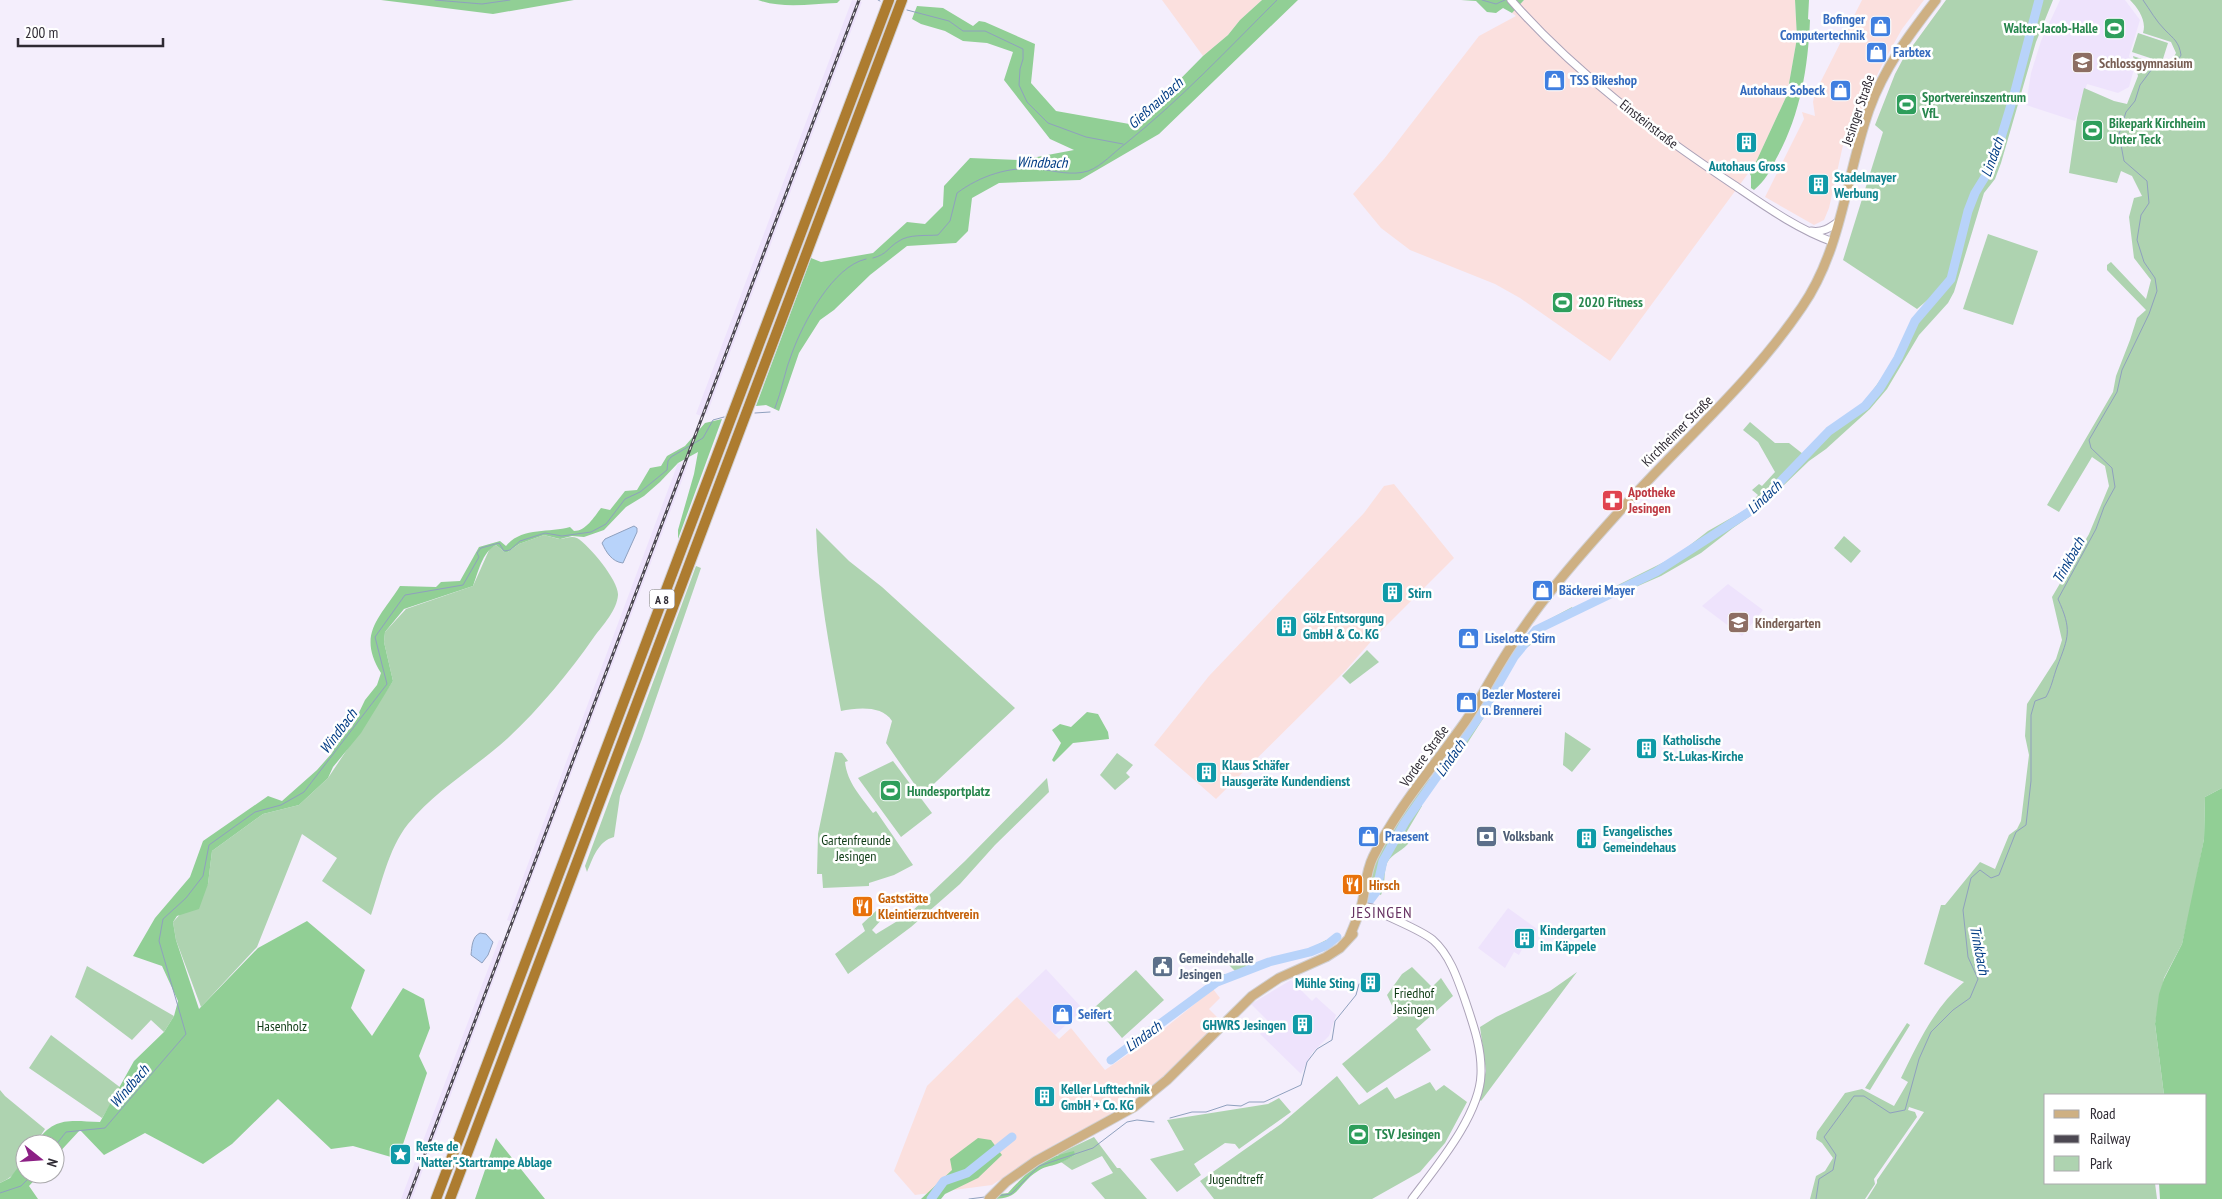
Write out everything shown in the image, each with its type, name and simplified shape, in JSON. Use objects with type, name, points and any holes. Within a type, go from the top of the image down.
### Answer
[{"type":"highway","name":"A 8","points":[[436,1199],[889,0]]},
{"type":"highway","name":"A 8","points":[[450,1199],[902,0]]},
{"type":"main road","name":"Jesinger Straße","points":[[1833,242],[1863,130],[1880,82],[1898,51],[1936,0]]},
{"type":"main road","name":"Kirchheimer Straße","points":[[1523,628],[1615,515],[1724,404],[1756,366],[1810,296],[1833,242]]},
{"type":"main road","name":"Vordere Straße","points":[[991,1198],[1006,1182],[1036,1161],[1134,1107],[1167,1080],[1252,996],[1279,978],[1326,957],[1349,938],[1361,919],[1368,871],[1384,838],[1400,812],[1467,720],[1523,628]]},
{"type":"street","name":"Einsteinstraße","points":[[1512,2],[1587,74],[1636,114],[1730,182],[1803,229],[1833,242]]},
{"type":"street","points":[[1803,229],[1817,232],[1830,228],[1839,221]]},
{"type":"street","points":[[1362,906],[1372,908],[1434,941],[1453,970],[1479,1046],[1481,1076],[1476,1098],[1464,1123],[1444,1156],[1412,1199]]},
{"type":"shaded area","points":[[852,0],[862,2],[707,414],[702,413],[701,416],[696,414]]},
{"type":"shaded area","points":[[1162,0],[1262,0],[1240,20],[1228,35],[1203,56]]},
{"type":"shaded area","points":[[1524,0],[1795,0],[1797,38],[1787,95],[1755,164],[1610,361],[1520,298],[1495,284],[1410,250],[1381,228],[1353,194],[1384,159],[1479,36],[1516,16],[1512,13]]},
{"type":"shaded area","points":[[1862,0],[1924,0],[1902,29],[1883,63],[1867,96],[1854,131],[1845,136],[1829,208],[1824,220],[1814,225],[1765,197],[1804,119],[1802,112],[1815,116],[1813,102],[1815,93]]},
{"type":"shaded area","name":"Schlossgymnasium","points":[[2060,0],[2125,0],[2140,20],[2129,56],[2134,69],[2129,87],[2118,93],[2087,84],[2075,121],[2026,105],[2031,73],[2041,41]]},
{"type":"shaded area","points":[[684,461],[689,462],[515,923],[507,920],[678,463],[682,465]]},
{"type":"shaded area","points":[[1394,484],[1454,558],[1374,638],[1346,670],[1216,799],[1154,745],[1209,676],[1364,513],[1384,486]]},
{"type":"shaded area","name":"Kindergarten","points":[[1728,584],[1763,610],[1742,636],[1702,606]]},
{"type":"shaded area","points":[[1508,908],[1537,929],[1535,933],[1531,932],[1519,955],[1514,952],[1505,968],[1478,948]]},
{"type":"shaded area","points":[[499,940],[508,942],[412,1199],[401,1199]]},
{"type":"shaded area","points":[[1046,969],[1083,1009],[1055,1035],[1017,997]]},
{"type":"shaded area","points":[[1291,980],[1312,1001],[1316,997],[1336,1015],[1329,1036],[1312,1053],[1301,1074],[1260,1034],[1269,1022],[1251,1004]]},
{"type":"shaded area","points":[[1213,989],[1220,998],[1209,1009],[1220,1020],[1176,1067],[1110,1115],[1057,1143],[992,1185],[915,1195],[894,1171],[927,1086],[1017,997],[1059,1039],[1071,1028],[1105,1070],[1159,1033]]},
{"type":"green space","points":[[381,0],[574,0],[493,14]]},
{"type":"green space","points":[[758,0],[840,0],[837,3],[797,5],[767,3]]},
{"type":"green space","points":[[1262,0],[1298,0],[1159,134],[1080,180],[999,183],[972,198],[968,231],[956,243],[907,246],[870,275],[834,310],[820,320],[799,353],[779,411],[766,405],[756,406],[811,258],[821,262],[873,253],[907,222],[925,224],[943,206],[944,186],[970,158],[1021,160],[1074,150],[1050,139],[1004,80],[1013,52],[987,43],[963,41],[945,31],[921,24],[912,19],[917,6],[943,8],[973,26],[979,21],[985,22],[1035,44],[1031,83],[1056,111],[1135,125]]},
{"type":"green space","points":[[1461,0],[1524,0],[1512,13],[1503,8],[1496,13],[1487,12],[1476,1]]},
{"type":"green space","points":[[1795,0],[1809,0],[1808,19],[1810,20],[1805,74],[1797,109],[1784,143],[1767,176],[1754,190],[1751,188],[1749,172],[1755,164],[1787,95],[1797,38]]},
{"type":"green space","points":[[1946,0],[2053,0],[2036,42],[2001,163],[1995,179],[1984,193],[1954,292],[1948,303],[1919,335],[1887,389],[1870,409],[1826,449],[1809,461],[1755,513],[1701,553],[1661,576],[1599,603],[1596,596],[1676,556],[1708,531],[1745,510],[1758,495],[1752,490],[1759,484],[1762,486],[1775,472],[1758,442],[1743,430],[1750,422],[1775,443],[1789,443],[1803,454],[1824,433],[1863,404],[1898,355],[1913,318],[1937,292],[1917,309],[1843,260],[1883,132],[1875,125],[1895,74],[1903,59]]},
{"type":"green space","points":[[2130,0],[2222,0],[2222,788],[2205,797],[2204,839],[2191,906],[2182,944],[2164,978],[2155,1024],[2164,1094],[2044,1094],[2044,1184],[2155,1184],[2157,1199],[1867,1199],[1877,1183],[1877,1180],[1924,1112],[1909,1107],[1908,1110],[1915,1112],[1917,1117],[1874,1179],[1875,1184],[1865,1199],[1810,1199],[1816,1176],[1825,1171],[1833,1158],[1822,1143],[1816,1139],[1817,1132],[1845,1093],[1862,1089],[1894,1106],[1908,1082],[1901,1078],[1920,1039],[1944,1003],[1964,982],[1924,964],[1941,905],[1945,905],[1980,862],[1995,869],[2009,835],[2017,829],[2021,821],[2029,755],[2025,736],[2027,704],[2056,659],[2062,640],[2052,597],[2089,534],[2109,486],[2105,466],[2092,457],[2059,512],[2047,505],[2113,392],[2116,376],[2137,318],[2146,310],[2107,270],[2107,265],[2111,262],[2146,299],[2151,280],[2134,258],[2129,217],[2134,198],[2142,196],[2132,176],[2121,171],[2117,183],[2069,173],[2077,118],[2084,88],[2114,101],[2127,104],[2138,76],[2133,56],[2163,66],[2171,62],[2176,53],[2171,42],[2143,33],[2144,24],[2139,11]]},
{"type":"green space","points":[[2138,33],[2168,43],[2162,62],[2132,52]]},
{"type":"green space","points":[[1988,234],[2038,251],[2013,325],[1963,309]]},
{"type":"green space","name":"Hasenholz","points":[[722,419],[678,539],[678,530],[694,474],[698,452],[678,463],[644,496],[626,507],[604,530],[584,537],[572,536],[560,539],[544,535],[519,544],[506,553],[496,545],[491,548],[484,558],[473,586],[404,609],[385,632],[384,642],[393,681],[361,733],[333,767],[328,778],[299,805],[263,814],[212,851],[208,884],[199,909],[177,916],[173,922],[176,940],[199,1009],[258,948],[307,921],[365,970],[351,1008],[372,1036],[403,988],[424,999],[430,1028],[419,1056],[427,1073],[398,1159],[353,1146],[331,1149],[278,1099],[232,1144],[203,1164],[145,1133],[104,1155],[80,1130],[65,1146],[65,1134],[43,1134],[56,1124],[63,1122],[100,1122],[134,1061],[164,1032],[174,1016],[178,1001],[162,966],[133,956],[155,918],[190,877],[203,841],[268,796],[282,801],[317,770],[332,753],[338,740],[352,727],[365,700],[377,685],[381,673],[371,648],[371,637],[374,627],[400,586],[436,587],[441,582],[460,581],[479,547],[500,541],[506,546],[512,540],[527,533],[570,527],[574,531],[582,529],[601,508],[610,510],[625,491],[637,490],[650,468],[661,466],[667,456],[685,446],[705,423]]},
{"type":"green space","points":[[816,528],[849,561],[882,587],[1015,708],[922,795],[886,743],[892,721],[888,716],[882,712],[869,709],[841,711],[822,597]]},
{"type":"green space","points":[[544,535],[559,539],[577,538],[596,555],[609,573],[614,581],[618,595],[615,606],[605,622],[564,677],[520,727],[496,749],[431,800],[408,824],[390,856],[371,915],[322,881],[337,858],[302,834],[257,947],[201,1007],[176,940],[173,922],[208,884],[212,851],[263,814],[299,805],[328,778],[393,681],[384,642],[385,632],[406,609],[473,586],[490,548],[496,545],[506,553],[519,544]]},
{"type":"green space","points":[[1844,536],[1861,551],[1851,563],[1834,548]]},
{"type":"green space","points":[[696,566],[701,568],[642,739],[620,796],[614,837],[608,839],[600,846],[587,872],[585,866]]},
{"type":"green space","points":[[1572,607],[1575,614],[1540,631],[1541,637],[1525,649],[1522,643],[1533,628]]},
{"type":"green space","points":[[1367,650],[1379,662],[1350,684],[1342,676]]},
{"type":"green space","points":[[1518,655],[1490,708],[1452,767],[1446,765],[1487,706],[1484,704],[1512,656]]},
{"type":"green space","points":[[1087,712],[1098,714],[1108,732],[1109,739],[1073,743],[1054,762],[1052,760],[1061,743],[1052,730],[1060,724],[1071,727]]},
{"type":"green space","points":[[1565,732],[1591,749],[1572,772],[1563,765]]},
{"type":"green space","name":"Gartenfreunde Jesingen","points":[[835,752],[842,753],[848,761],[845,762],[846,769],[855,789],[873,813],[876,811],[913,865],[894,875],[869,883],[869,886],[823,888],[822,874],[817,874],[818,834]]},
{"type":"green space","points":[[1117,753],[1133,765],[1126,773],[1130,777],[1115,790],[1100,775]]},
{"type":"green space","name":"Hundesportplatz","points":[[893,761],[932,813],[901,837],[858,778]]},
{"type":"green space","points":[[1047,778],[1049,792],[995,845],[960,884],[911,927],[848,974],[835,954],[865,931],[862,924],[877,910],[884,917],[872,930],[876,934],[909,914],[965,861]]},
{"type":"green space","points":[[1428,779],[1433,779],[1418,800],[1422,806],[1406,833],[1410,841],[1387,863],[1381,895],[1368,890],[1377,859],[1384,845],[1400,818]]},
{"type":"green space","points":[[2222,788],[2222,1199],[2160,1199],[2159,1184],[2207,1184],[2207,1094],[2164,1094],[2155,1024],[2159,994],[2164,979],[2182,944],[2204,839],[2205,797]]},
{"type":"green space","points":[[1326,940],[1328,942],[1310,951],[1269,961],[1217,981],[1216,974],[1232,974],[1235,971],[1226,962],[1231,957],[1236,961],[1239,958],[1247,965],[1309,949]]},
{"type":"green space","points":[[87,966],[174,1016],[164,1032],[151,1020],[132,1040],[75,997]]},
{"type":"green space","name":"Friedhof Jesingen","points":[[1412,967],[1432,987],[1441,978],[1453,996],[1416,1029],[1431,1050],[1367,1093],[1342,1064],[1398,1018],[1387,995],[1402,974]]},
{"type":"green space","points":[[1136,970],[1164,1000],[1122,1038],[1095,1007]]},
{"type":"green space","points":[[1577,972],[1481,1101],[1478,1098],[1486,1071],[1480,1027],[1496,1017],[1550,991]]},
{"type":"green space","points":[[1907,1023],[1910,1025],[1870,1090],[1865,1088]]},
{"type":"green space","points":[[51,1035],[121,1088],[102,1118],[29,1068]]},
{"type":"green space","name":"TSV Jesingen","points":[[1337,1076],[1359,1105],[1387,1087],[1395,1099],[1430,1082],[1436,1091],[1444,1085],[1467,1102],[1445,1143],[1420,1172],[1372,1199],[1214,1199],[1200,1181],[1281,1124]]},
{"type":"green space","points":[[0,1090],[45,1129],[42,1134],[15,1134],[15,1172],[0,1183]]},
{"type":"green space","points":[[1279,1098],[1291,1112],[1239,1149],[1235,1144],[1225,1143],[1194,1164],[1201,1175],[1177,1192],[1150,1159],[1184,1150],[1167,1120],[1268,1104]]},
{"type":"green space","points":[[1094,1137],[1117,1168],[1120,1168],[1147,1199],[1105,1199],[1091,1183],[1113,1173],[1102,1156],[1072,1170],[1061,1162],[1075,1155],[1056,1155]]},
{"type":"green space","points":[[496,1138],[545,1199],[475,1199]]},
{"type":"green space","points":[[978,1138],[991,1140],[1002,1155],[978,1178],[945,1194],[941,1199],[921,1199],[952,1170],[950,1159]]},
{"type":"green space","points":[[1074,1151],[1075,1155],[1031,1176],[1014,1194],[993,1199],[1000,1194],[1008,1193],[1030,1171],[1045,1161]]},
{"type":"green space","points":[[15,1171],[15,1184],[31,1184],[29,1186],[38,1199],[0,1199],[0,1183],[10,1178]]},
{"type":"water","points":[[634,526],[637,528],[637,532],[623,563],[616,561],[602,543],[605,539]]},
{"type":"water","points":[[480,933],[486,934],[493,942],[488,955],[482,963],[471,955],[474,939]]},
{"type":"waterway","name":"Gießnaubach","points":[[435,0],[482,4],[510,0]]},
{"type":"waterway","name":"Windbach","points":[[873,258],[882,255],[903,239],[913,236],[938,235],[950,221],[957,193],[985,177],[1017,169],[1028,168],[1076,173],[1088,171],[1098,166],[1184,92],[1277,0]]},
{"type":"waterway","name":"Gießnaubach","points":[[1482,0],[1496,4],[1505,0]]},
{"type":"waterway","name":"Lindach","points":[[1370,900],[1376,892],[1383,861],[1405,822],[1483,711],[1514,657],[1536,630],[1656,572],[1755,508],[1829,431],[1865,406],[1880,388],[1898,358],[1915,321],[1951,279],[1968,211],[1975,193],[1993,164],[2014,95],[2039,0]]},
{"type":"waterway","name":"Trinkbach","points":[[1816,1199],[1819,1179],[1833,1170],[1836,1155],[1824,1137],[1854,1096],[1864,1096],[1890,1113],[1905,1110],[1919,1059],[1931,1032],[1953,1010],[1970,998],[1978,979],[1968,957],[1963,910],[1971,878],[1980,870],[1991,878],[1999,875],[2016,832],[2026,825],[2031,781],[2031,715],[2035,701],[2046,697],[2048,693],[2064,648],[2067,633],[2065,618],[2058,599],[2096,529],[2104,507],[2115,487],[2112,468],[2091,448],[2089,440],[2117,392],[2122,370],[2149,314],[2157,291],[2155,278],[2144,262],[2137,240],[2141,215],[2149,203],[2147,181],[2124,161],[2119,134],[2126,112],[2135,101],[2140,85],[2152,69],[2169,68],[2181,55],[2176,41],[2159,23],[2143,0]]},
{"type":"waterway","name":"Gießnaubach","points":[[907,10],[949,21],[963,31],[985,31],[1023,49],[1019,85],[1027,102],[1048,123],[1086,137],[1123,144]]},
{"type":"waterway","name":"Windbach","points":[[775,408],[792,353],[821,297],[842,272],[866,259]]},
{"type":"waterway","name":"Windbach","points":[[755,413],[770,412]]},
{"type":"waterway","name":"Windbach","points":[[64,1134],[66,1132],[105,1128],[186,1034],[159,941],[163,919],[186,898],[203,876],[209,845],[255,812],[281,805],[304,792],[387,684],[375,637],[405,595],[463,585],[479,557],[477,553],[481,548],[499,543],[504,551],[510,550],[520,541],[545,533],[562,536],[591,532],[606,524],[625,499],[640,492],[667,470],[668,461],[671,457],[703,438],[713,420],[724,417]]},
{"type":"waterway","name":"Lindach","points":[[1111,1060],[1217,982],[1269,962],[1310,952],[1327,945],[1337,937]]},
{"type":"waterway","points":[[1170,1118],[1192,1112],[1206,1112],[1227,1105],[1241,1106],[1249,1102],[1264,1102],[1301,1085],[1307,1062],[1317,1049],[1332,1040],[1335,1021],[1356,995],[1359,984]]},
{"type":"waterway","points":[[996,1196],[1011,1194],[1039,1166],[1093,1148],[1127,1122],[1137,1120],[1154,1122]]},
{"type":"waterway","name":"Lindach","points":[[931,1199],[944,1181],[967,1173],[1012,1137]]},
{"type":"waterway","name":"Windbach","points":[[0,1193],[23,1184]]},
{"type":"waterway","points":[[969,1199],[985,1197]]},
{"type":"railway","points":[[408,1199],[859,0]]},
{"type":"place","name":"Bofinger Computertechnik","points":[[1881,27]]},
{"type":"place","name":"Walter-Jacob-Halle","points":[[2114,28]]},
{"type":"place","name":"Farbtex","points":[[1877,52]]},
{"type":"place","name":"Schlossgymnasium","points":[[2083,63]]},
{"type":"place","name":"TSS Bikeshop","points":[[1554,80]]},
{"type":"place","name":"Autohaus Sobeck","points":[[1841,90]]},
{"type":"place","name":"Sportvereinszentrum VfL","points":[[1906,105]]},
{"type":"place","name":"Bikepark Kirchheim Unter Teck","points":[[2093,131]]},
{"type":"place","name":"Autohaus Gross","points":[[1747,143]]},
{"type":"place","name":"Stadelmayer Werbung","points":[[1818,185]]},
{"type":"place","name":"2020 Fitness","points":[[1562,302]]},
{"type":"place","name":"Apotheke Jesingen","points":[[1612,500]]},
{"type":"place","name":"Bäckerei Mayer","points":[[1543,590]]},
{"type":"place","name":"Stirn","points":[[1392,593]]},
{"type":"place","name":"Kindergarten","points":[[1739,623]]},
{"type":"place","name":"Gölz Entsorgung GmbH & Co. KG","points":[[1287,626]]},
{"type":"place","name":"Liselotte Stirn","points":[[1469,638]]},
{"type":"place","name":"Bezler Mosterei u. Brennerei","points":[[1466,702]]},
{"type":"place","name":"Katholische St.-Lukas-Kirche","points":[[1647,748]]},
{"type":"place","name":"Klaus Schäfer Hausgeräte Kundendienst","points":[[1206,773]]},
{"type":"place","name":"Hundesportplatz","points":[[891,791]]},
{"type":"place","name":"Praesent","points":[[1369,836]]},
{"type":"place","name":"Volksbank","points":[[1487,836]]},
{"type":"place","name":"Evangelisches Gemeindehaus","points":[[1587,839]]},
{"type":"place","name":"Hirsch","points":[[1353,885]]},
{"type":"place","name":"Gaststätte Kleintierzuchtverein","points":[[862,906]]},
{"type":"place","name":"Kindergarten im Käppele","points":[[1524,938]]},
{"type":"place","name":"Gemeindehalle Jesingen","points":[[1163,966]]},
{"type":"place","name":"Mühle Sting","points":[[1371,983]]},
{"type":"place","name":"Seifert","points":[[1062,1014]]},
{"type":"place","name":"GHWRS Jesingen","points":[[1302,1025]]},
{"type":"place","name":"Keller Lufttechnik GmbH + Co. KG","points":[[1045,1097]]},
{"type":"place","name":"TSV Jesingen","points":[[1359,1134]]},
{"type":"place","name":"Reste de \"Natter\"-Startrampe Ablage","points":[[400,1154]]},
{"type":"district","name":"JESINGEN","points":[[1382,912]]},
{"type":"park label","name":"Jugendtreff","points":[[1236,1179]]}]
